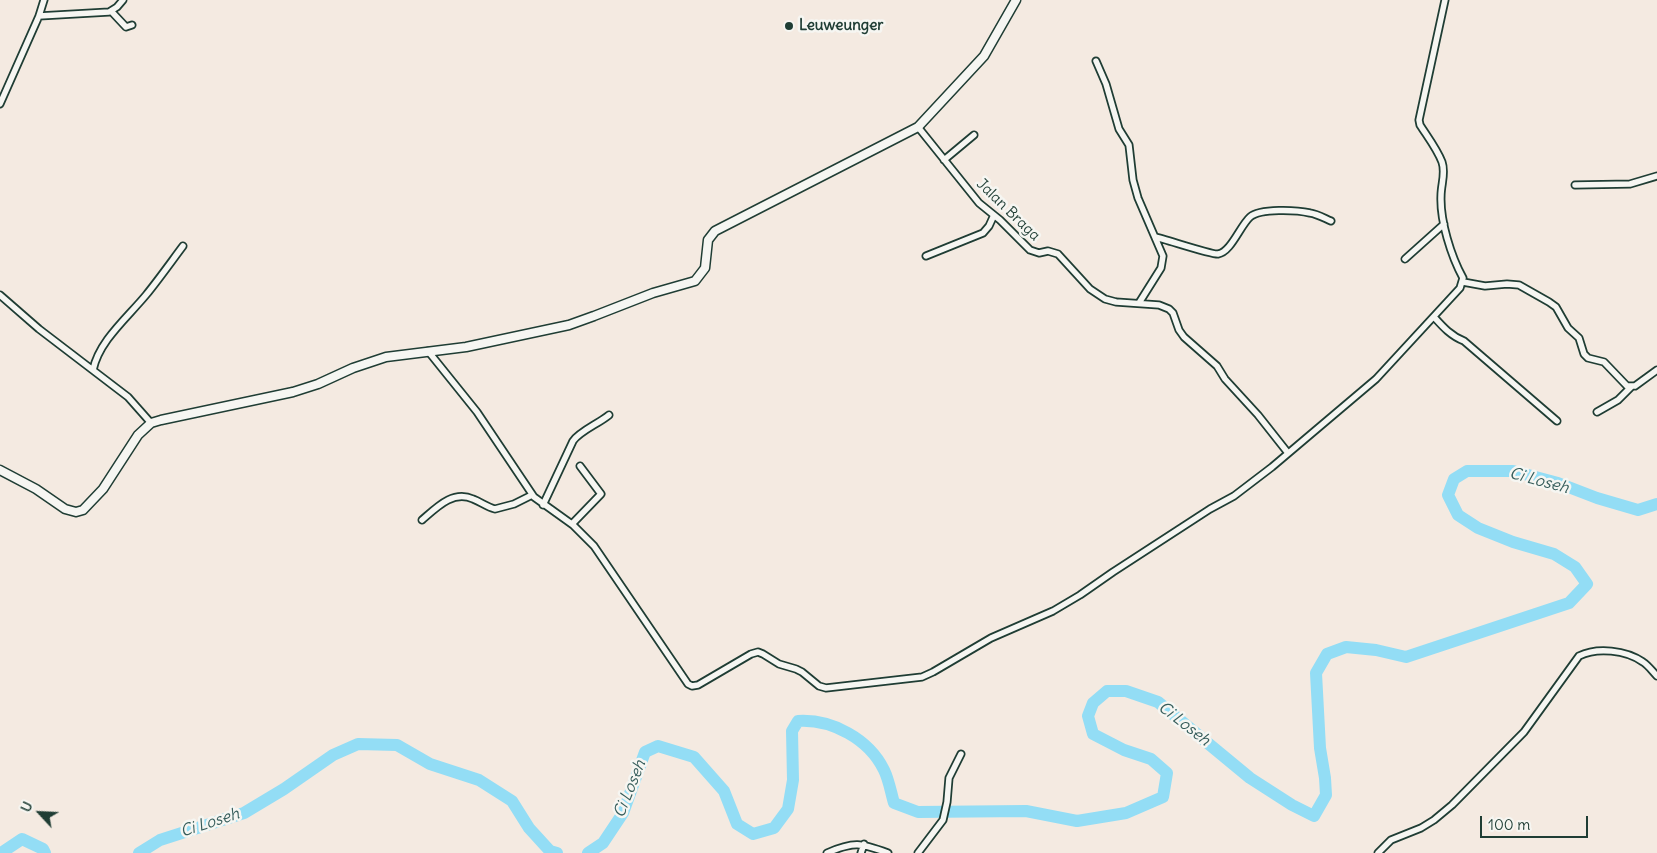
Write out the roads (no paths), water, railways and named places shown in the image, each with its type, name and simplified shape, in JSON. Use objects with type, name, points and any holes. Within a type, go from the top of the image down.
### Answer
[{"type":"street","points":[[0,104],[39,16],[44,0]]},
{"type":"street","points":[[39,16],[111,11],[123,0]]},
{"type":"street","points":[[0,470],[36,489],[66,509],[76,512],[82,510],[103,488],[138,435],[151,423],[293,392],[386,357],[466,347],[569,325],[653,293],[694,281],[705,268],[708,240],[715,231],[918,127],[984,56],[1016,0]]},
{"type":"street","points":[[428,351],[477,412],[537,500],[572,524],[594,546],[688,684],[692,686],[698,685],[758,652],[784,666],[802,672],[819,686],[832,688],[922,677],[991,638],[1053,611],[1080,596],[1113,572],[1210,509],[1234,496],[1376,379],[1460,288],[1463,278],[1449,248],[1440,197],[1444,168],[1442,161],[1420,125],[1419,114],[1445,0]]},
{"type":"street","points":[[111,11],[124,26],[132,25]]},
{"type":"street","points":[[1096,61],[1106,84],[1119,128],[1129,145],[1133,180],[1138,198],[1163,256],[1163,262],[1157,274],[1139,303]]},
{"type":"street","name":"Jalan Braga","points":[[918,127],[979,203],[1030,250],[1039,253],[1058,254],[1090,289],[1105,299],[1116,302],[1159,305],[1169,309],[1184,337],[1217,366],[1225,379],[1258,415],[1288,453]]},
{"type":"street","points":[[944,160],[974,135]]},
{"type":"street","points":[[1575,185],[1623,184],[1657,176]]},
{"type":"street","points":[[1155,237],[1212,254],[1218,254],[1228,247],[1248,219],[1255,214],[1270,211],[1295,211],[1311,213],[1331,221]]},
{"type":"street","points":[[926,256],[983,233],[990,226],[994,215]]},
{"type":"street","points":[[1405,260],[1444,224]]},
{"type":"street","points":[[93,370],[95,362],[105,344],[183,246]]},
{"type":"street","points":[[1463,282],[1485,286],[1519,285],[1549,302],[1556,307],[1568,328],[1579,338],[1584,354],[1588,358],[1604,362],[1620,380],[1631,387]]},
{"type":"street","points":[[0,295],[39,329],[128,397],[151,423]]},
{"type":"street","points":[[1434,317],[1445,329],[1456,338],[1464,341],[1557,421]]},
{"type":"street","points":[[1597,412],[1618,400],[1631,387],[1657,370]]},
{"type":"street","points":[[422,520],[440,505],[457,496],[471,498],[495,509],[537,500],[576,435],[596,425],[609,415]]},
{"type":"street","points":[[572,524],[601,494],[580,466]]},
{"type":"street","points":[[1378,853],[1391,840],[1421,828],[1452,805],[1523,730],[1578,656],[1587,652],[1613,652],[1627,655],[1643,662],[1657,676]]},
{"type":"street","points":[[918,853],[936,832],[943,820],[949,778],[961,754]]},
{"type":"street","points":[[827,853],[837,851],[852,844],[864,844],[888,853]]},
{"type":"street","points":[[861,853],[864,844]]},
{"type":"waterway","name":"Ci Loseh","points":[[588,853],[603,843],[623,813],[645,752],[658,746],[694,757],[724,791],[737,824],[753,834],[774,828],[788,809],[793,780],[792,731],[798,721],[824,723],[836,727],[859,740],[869,749],[884,770],[894,803],[918,812],[1026,811],[1077,821],[1126,813],[1163,797],[1167,773],[1151,759],[1124,750],[1093,734],[1088,716],[1093,703],[1107,691],[1126,691],[1158,702],[1250,778],[1292,805],[1314,816],[1326,795],[1320,748],[1316,673],[1327,654],[1346,647],[1376,650],[1406,657],[1569,603],[1587,584],[1575,567],[1554,554],[1513,542],[1478,528],[1458,515],[1448,495],[1454,479],[1467,471],[1513,471],[1558,483],[1597,498],[1638,510],[1657,504]]},
{"type":"waterway","name":"Ci Loseh","points":[[139,853],[160,840],[244,813],[284,789],[333,755],[358,744],[397,745],[430,764],[479,780],[512,801],[529,828],[550,851],[557,853]]},
{"type":"waterway","name":"Ci Loseh","points":[[1,853],[22,839],[43,849],[45,853]]},
{"type":"place","name":"Leuweunger","points":[[789,26]]}]
